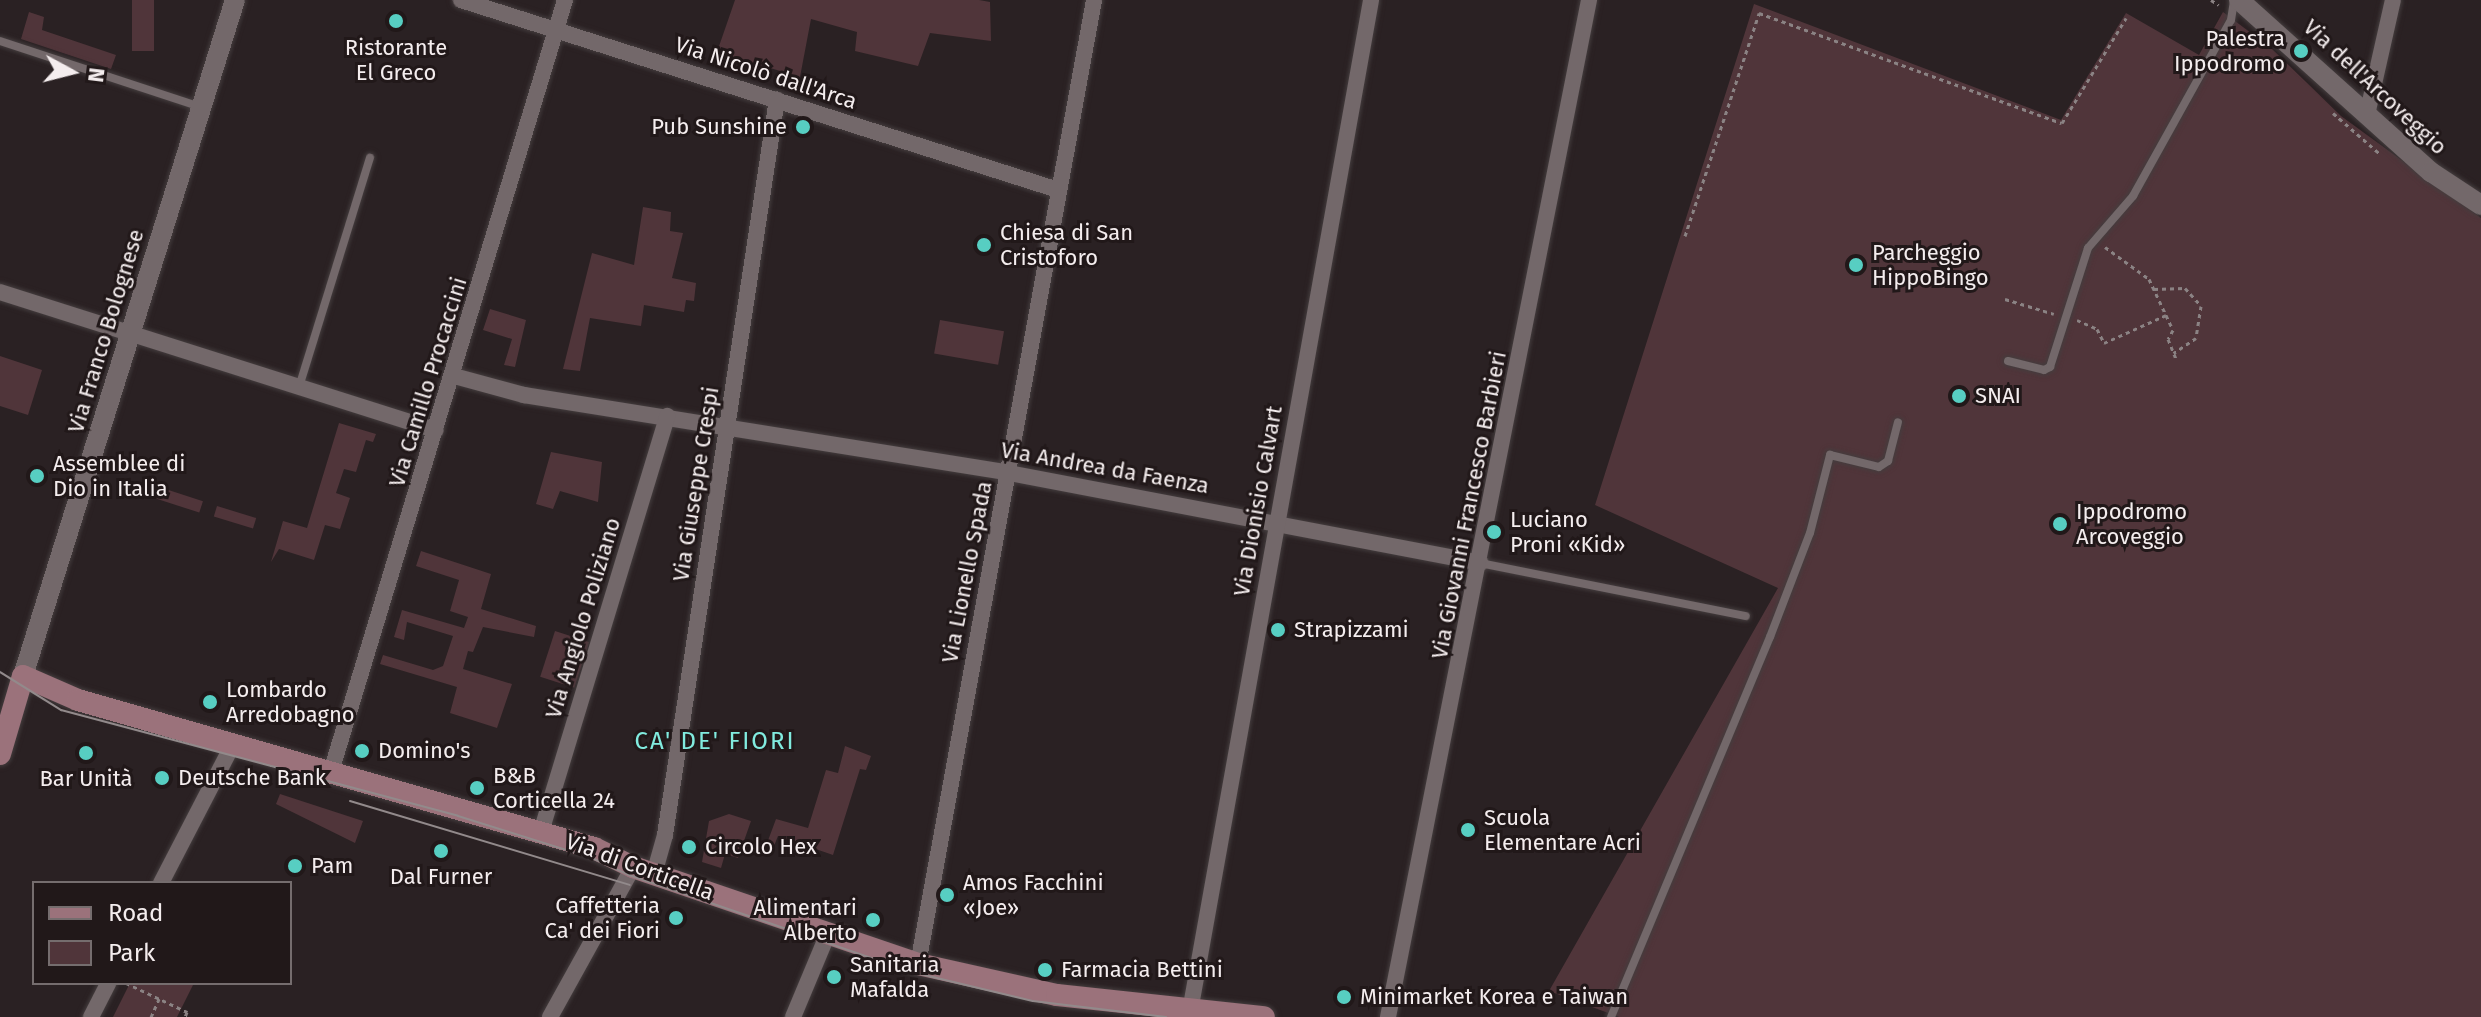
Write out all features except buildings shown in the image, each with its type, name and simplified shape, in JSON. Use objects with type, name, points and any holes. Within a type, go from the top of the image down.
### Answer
[{"type":"main road","name":"Via di Corticella","points":[[23,676],[69,697],[330,775],[541,832],[644,871],[829,931],[918,964],[1046,993],[1190,1013],[1264,1017]]},
{"type":"main road","points":[[0,754],[23,676]]},
{"type":"street","name":"Via Franco Bolognese","points":[[23,676],[235,0]]},
{"type":"street","name":"Via Nicolò dall'Arca","points":[[461,0],[1058,190]]},
{"type":"street","name":"Via Camillo Procaccini","points":[[330,775],[454,376],[565,0]]},
{"type":"street","name":"Via Lionello Spada","points":[[918,964],[1094,0]]},
{"type":"street","name":"Via Dionisio Calvart","points":[[1190,1013],[1371,0]]},
{"type":"street","name":"Via Giovanni Francesco Barbieri","points":[[1388,1017],[1589,0]]},
{"type":"street","name":"Via dell'Arcoveggio","points":[[2236,0],[2431,172],[2481,205]]},
{"type":"street","points":[[2367,115],[2393,0]]},
{"type":"street","name":"Via Giuseppe Crespi","points":[[550,1017],[665,835],[777,99]]},
{"type":"street","points":[[0,292],[436,430]]},
{"type":"street","name":"Via Andrea da Faenza","points":[[454,376],[524,395],[727,425],[1009,473],[1480,563]]},
{"type":"street","name":"Via Angiolo Poliziano","points":[[541,832],[667,416]]},
{"type":"street","points":[[162,881],[233,744]]},
{"type":"street","points":[[793,1017],[829,931]]},
{"type":"street","points":[[91,1017],[107,985]]},
{"type":"lane","points":[[2008,361],[2044,370],[2050,367],[2083,257],[2095,237],[2133,196],[2231,20],[2236,0]]},
{"type":"lane","points":[[0,41],[201,107]]},
{"type":"lane","points":[[299,388],[370,158]]},
{"type":"lane","points":[[1611,1017],[1787,593],[1810,533],[1830,455],[1879,467],[1888,461],[1898,422]]},
{"type":"lane","name":"Via Andrea da Faenza","points":[[1480,563],[1746,616]]},
{"type":"path","points":[[1685,236],[1759,13],[2062,123],[2126,18]]},
{"type":"path","points":[[2095,237],[2146,275],[2166,315],[2176,359]]},
{"type":"path","points":[[2154,289],[2185,288],[2201,306],[2196,338],[2174,353]]},
{"type":"path","points":[[2005,299],[2057,315]]},
{"type":"path","points":[[2073,319],[2093,325],[2104,343],[2166,315]]},
{"type":"path","points":[[130,985],[187,1012],[185,1017]]},
{"type":"path","points":[[151,1017],[159,999]]},
{"type":"green space","points":[[132,0],[154,0],[154,51],[132,51]]},
{"type":"green space","points":[[735,0],[979,0],[990,2],[991,41],[930,33],[918,66],[855,51],[857,32],[811,19],[800,77],[717,52]]},
{"type":"green space","name":"Ippodromo Arcoveggio","points":[[1754,4],[2061,120],[2126,13],[2199,55],[2223,12],[2271,48],[2341,116],[2481,218],[2481,1017],[1619,1017],[1549,991],[1778,588],[1595,505]]},
{"type":"green space","points":[[29,12],[44,17],[42,30],[116,55],[111,69],[21,39]]},
{"type":"green space","points":[[643,207],[671,212],[670,231],[683,233],[672,278],[696,283],[694,301],[686,300],[684,312],[644,305],[641,326],[590,318],[580,371],[563,369],[592,253],[634,265]]},
{"type":"green space","points":[[490,309],[526,320],[515,367],[504,365],[512,339],[483,330]]},
{"type":"green space","points":[[940,320],[1004,331],[998,365],[934,353]]},
{"type":"green space","points":[[0,356],[42,370],[28,415],[0,406]]},
{"type":"green space","points":[[339,423],[376,434],[373,442],[366,440],[356,472],[344,469],[336,493],[350,498],[340,529],[325,525],[314,560],[279,549],[271,562],[283,521],[307,528]]},
{"type":"green space","points":[[551,452],[602,462],[598,502],[560,491],[553,509],[536,504]]},
{"type":"green space","points":[[144,482],[203,501],[199,513],[140,493]]},
{"type":"green space","points":[[217,506],[256,518],[253,529],[214,517]]},
{"type":"green space","points":[[421,551],[491,574],[481,609],[536,626],[534,637],[483,627],[473,652],[468,651],[463,669],[512,684],[497,728],[450,713],[457,687],[380,664],[383,655],[433,670],[443,666],[453,636],[407,622],[404,640],[394,637],[402,610],[464,628],[468,617],[450,611],[459,580],[416,566]]},
{"type":"green space","points":[[555,631],[589,642],[574,688],[540,677]]},
{"type":"green space","points":[[845,746],[871,756],[866,770],[860,769],[833,855],[778,836],[770,856],[763,854],[776,819],[808,828],[826,770],[838,773]]},
{"type":"green space","points":[[280,794],[363,821],[355,843],[276,804]]},
{"type":"green space","points":[[729,814],[751,821],[738,858],[725,854],[721,868],[702,862],[709,821]]},
{"type":"green space","points":[[129,985],[193,985],[177,1017],[113,1017]]},
{"type":"tram line","points":[[0,672],[61,710],[458,816],[592,858],[629,875],[916,973],[1033,1001],[1166,1017]]},
{"type":"tram line","points":[[350,801],[630,885]]},
{"type":"place","name":"Ristorante El Greco","points":[[396,21]]},
{"type":"place","name":"Palestra Ippodromo","points":[[2301,51]]},
{"type":"place","name":"Pub Sunshine","points":[[803,127]]},
{"type":"place","name":"Chiesa di San Cristoforo","points":[[984,245]]},
{"type":"place","name":"Parcheggio HippoBingo","points":[[1856,265]]},
{"type":"place","name":"SNAI","points":[[1959,396]]},
{"type":"place","name":"Assemblee di Dio in Italia","points":[[37,476]]},
{"type":"place","name":"Ippodromo Arcoveggio","points":[[2060,524]]},
{"type":"place","name":"Luciano Proni «Kid»","points":[[1494,532]]},
{"type":"place","name":"Strapizzami","points":[[1278,630]]},
{"type":"place","name":"Lombardo Arredobagno","points":[[210,702]]},
{"type":"place","name":"Domino's","points":[[362,751]]},
{"type":"place","name":"Bar Unità","points":[[86,753]]},
{"type":"place","name":"Deutsche Bank","points":[[162,778]]},
{"type":"place","name":"B&B Corticella 24","points":[[477,788]]},
{"type":"place","name":"Scuola Elementare Acri","points":[[1468,830]]},
{"type":"place","name":"Circolo Hex","points":[[689,847]]},
{"type":"place","name":"Dal Furner","points":[[441,851]]},
{"type":"place","name":"Pam","points":[[295,866]]},
{"type":"place","name":"Amos Facchini «Joe»","points":[[947,895]]},
{"type":"place","name":"Caffetteria Ca' dei Fiori","points":[[676,918]]},
{"type":"place","name":"Alimentari Alberto","points":[[873,920]]},
{"type":"place","name":"Farmacia Bettini","points":[[1045,970]]},
{"type":"place","name":"Sanitaria Mafalda","points":[[834,977]]},
{"type":"place","name":"Minimarket Korea e Taiwan","points":[[1344,997]]},
{"type":"district","name":"CA' DE' FIORI","points":[[715,742]]}]
